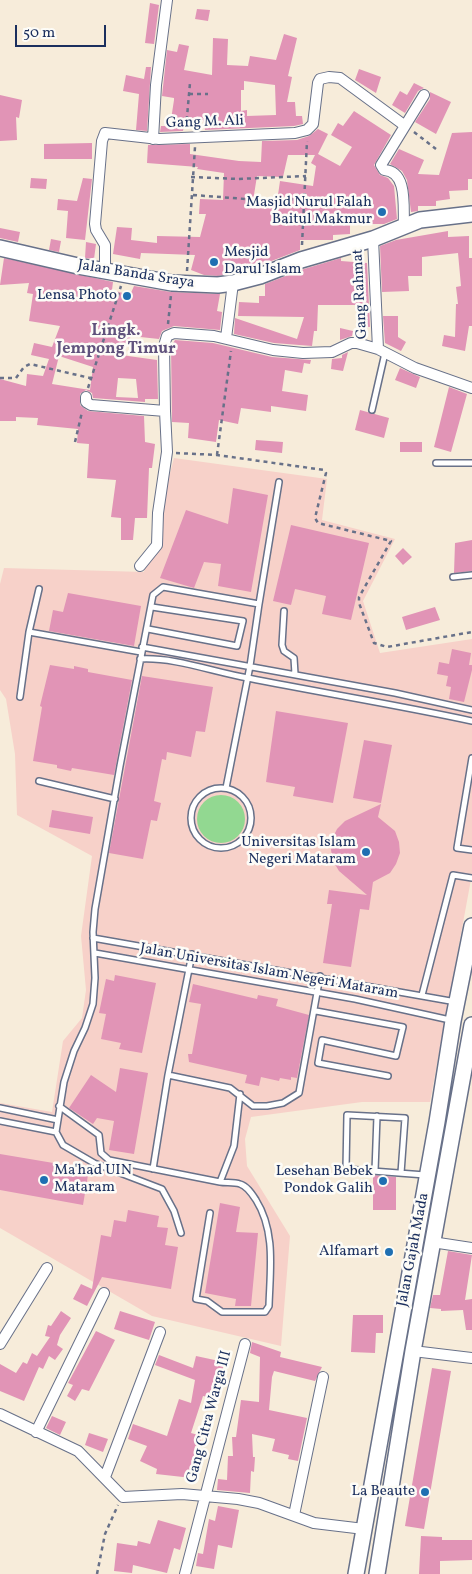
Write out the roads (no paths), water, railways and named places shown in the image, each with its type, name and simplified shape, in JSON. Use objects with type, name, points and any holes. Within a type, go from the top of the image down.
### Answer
[{"type":"main road","name":"Jalan Banda Sraya","points":[[0,248],[124,275],[179,284],[233,283],[373,239],[404,225],[446,215],[472,214]]},
{"type":"main road","name":"Jalan Gajah Mada","points":[[356,1574],[428,1176],[453,1021],[472,926]]},
{"type":"main road","name":"Jalan Gajah Mada","points":[[377,1574],[432,1242],[454,1124],[467,1079],[472,1025]]},
{"type":"main road","points":[[437,1122],[454,1124]]},
{"type":"main road","points":[[376,1462],[395,1466]]},
{"type":"street","points":[[153,139],[156,86],[167,0]]},
{"type":"street","name":"Gang M. Ali","points":[[105,271],[105,245],[96,230],[95,224],[103,135],[109,132],[153,139],[292,133],[307,130],[313,124],[318,83],[324,77],[340,78],[404,125]]},
{"type":"street","points":[[404,225],[401,180],[395,173],[384,170],[381,165],[424,95]]},
{"type":"street","name":"Gang Rahmat","points":[[373,239],[382,350]]},
{"type":"street","points":[[229,339],[233,283]]},
{"type":"street","points":[[140,566],[157,546],[158,513],[168,452],[164,346],[168,336],[174,333],[229,339],[273,350],[303,353],[332,352],[353,343],[382,350],[415,368],[472,388]]},
{"type":"street","points":[[86,397],[86,402],[91,405],[165,410]]},
{"type":"street","points":[[432,1242],[472,1248]]},
{"type":"street","points":[[0,1344],[47,1268]]},
{"type":"street","points":[[36,1432],[104,1294]]},
{"type":"street","points":[[105,1477],[160,1332]]},
{"type":"street","name":"Gang Citra Warga III","points":[[184,1574],[245,1344]]},
{"type":"street","points":[[413,1351],[472,1358]]},
{"type":"street","points":[[294,1515],[324,1376]]},
{"type":"street","points":[[0,1414],[78,1451],[123,1497],[163,1494],[259,1503],[314,1523],[364,1529]]},
{"type":"lane","points":[[372,410],[382,350]]},
{"type":"lane","points":[[436,463],[472,463]]},
{"type":"lane","points":[[226,788],[248,678],[279,482]]},
{"type":"lane","points":[[453,577],[472,574]]},
{"type":"lane","points":[[181,1233],[174,1210],[162,1189],[94,1163],[64,1145],[56,1132],[59,1106],[68,1066],[86,1028],[93,1004],[95,910],[153,595],[163,588],[259,604]]},
{"type":"lane","points":[[20,697],[29,632],[40,589]]},
{"type":"lane","points":[[148,628],[237,646],[243,621],[152,607]]},
{"type":"lane","points":[[284,611],[282,645],[284,651],[294,658],[295,674]]},
{"type":"lane","points":[[29,632],[250,666],[472,710]]},
{"type":"lane","points":[[140,659],[157,659],[472,721]]},
{"type":"lane","points":[[472,758],[457,848],[472,850]]},
{"type":"lane","points":[[39,781],[115,799]]},
{"type":"lane","points":[[215,788],[226,788],[242,796],[248,804],[251,822],[244,838],[236,845],[226,848],[215,848],[205,845],[197,838],[192,829],[191,813],[197,798],[205,792],[215,788]]},
{"type":"lane","points":[[422,995],[453,875],[472,878]]},
{"type":"lane","name":"Jalan Universitas Islam Negeri Mataram","points":[[93,938],[320,976],[457,1002]]},
{"type":"lane","name":"Jalan Universitas Islam Negeri Mataram","points":[[95,953],[318,992],[453,1021]]},
{"type":"lane","points":[[153,1170],[168,1075],[192,954]]},
{"type":"lane","points":[[168,1075],[218,1084],[240,1094],[253,1106],[284,1103],[299,1093],[316,1011],[320,976]]},
{"type":"lane","points":[[316,1011],[402,1027],[396,1056],[322,1040],[318,1063],[388,1076]]},
{"type":"lane","points":[[220,1182],[232,1157],[240,1094]]},
{"type":"lane","points":[[59,1106],[99,1135],[101,1154],[109,1160],[153,1170],[240,1184],[251,1192],[261,1208],[267,1224],[271,1249],[269,1306],[264,1312],[222,1312],[207,1301],[196,1299],[210,1213]]},
{"type":"lane","points":[[0,1108],[58,1120]]},
{"type":"lane","points":[[401,1173],[405,1118],[347,1115],[346,1169],[428,1176]]},
{"type":"lane","points":[[375,1171],[377,1116]]},
{"type":"lane","points":[[0,1120],[56,1132]]},
{"type":"place","name":"Masjid Nurul Falah Baitul Makmur","points":[[382,212]]},
{"type":"place","name":"Mesjid Darul Islam","points":[[214,262]]},
{"type":"place","name":"Lensa Photo","points":[[127,296]]},
{"type":"place","name":"Universitas Islam Negeri Mataram","points":[[366,852]]},
{"type":"place","name":"Ma'had UIN Mataram","points":[[44,1180]]},
{"type":"place","name":"Lesehan Bebek Pondok Galih","points":[[383,1181]]},
{"type":"place","name":"Alfamart","points":[[389,1252]]},
{"type":"place","name":"La Beaute","points":[[425,1492]]},
{"type":"district","name":"Lingk. Jempong Timur","points":[[116,341]]}]
